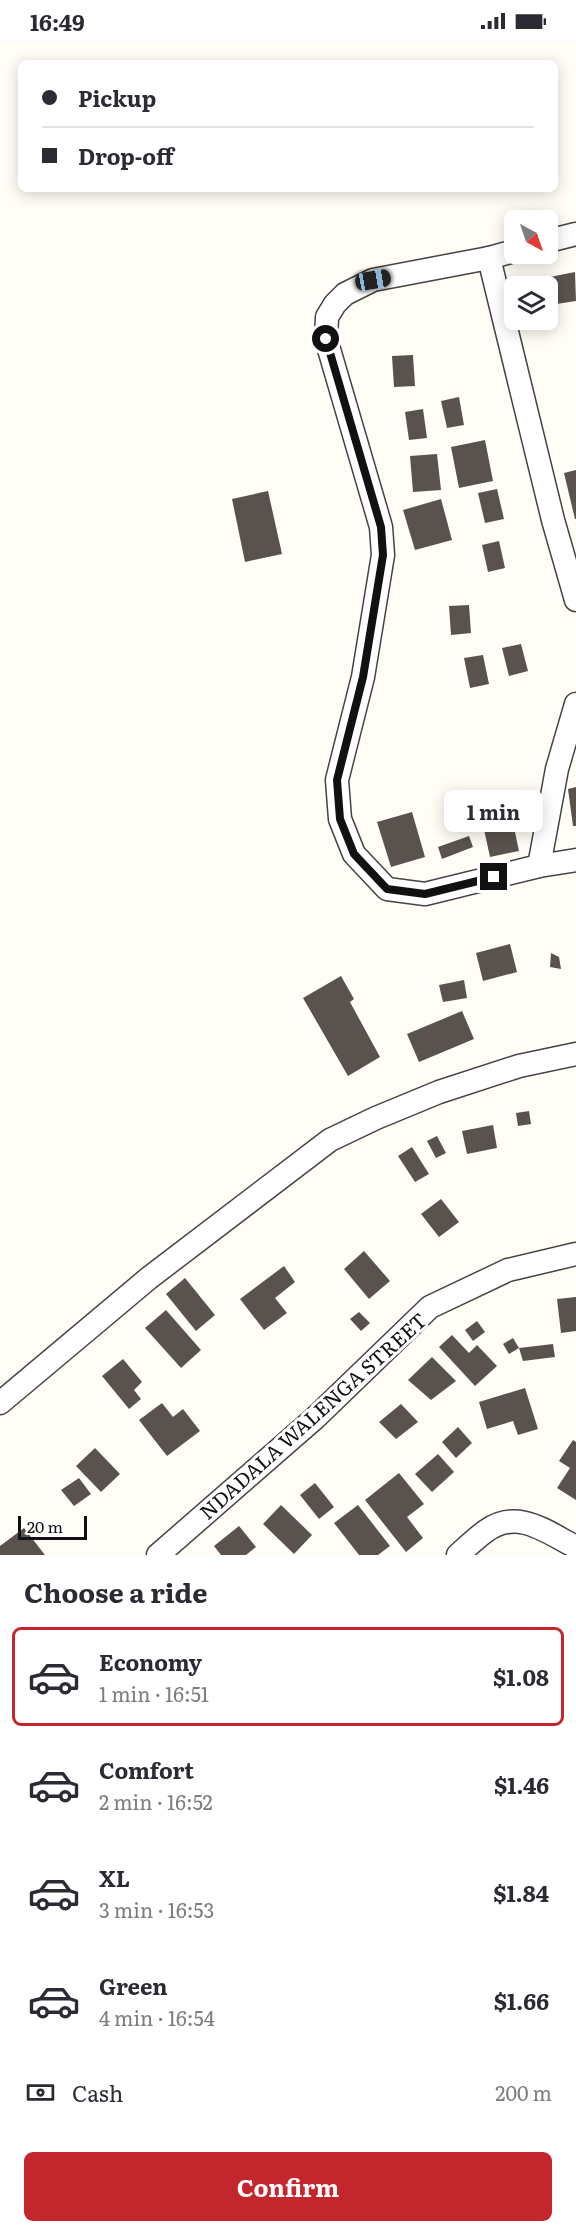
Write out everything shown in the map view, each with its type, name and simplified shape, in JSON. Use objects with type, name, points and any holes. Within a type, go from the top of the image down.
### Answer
[{"type":"street","points":[[558,239],[576,234]]},
{"type":"street","points":[[504,254],[373,280],[345,294],[327,317],[326,339],[381,527],[383,555],[363,677],[337,780],[340,819],[354,854],[387,889],[425,894],[539,866],[576,860]]},
{"type":"street","points":[[489,258],[553,520],[576,600]]},
{"type":"street","points":[[539,866],[557,769],[576,704]]},
{"type":"street","points":[[0,1403],[149,1278],[330,1140],[439,1092],[519,1066],[576,1054]]},
{"type":"street","name":"NDADALA WALENGA STREET","points":[[168,1551],[315,1418],[429,1307],[508,1270],[576,1254]]},
{"type":"street","points":[[458,1555],[487,1530],[503,1522],[516,1520],[532,1524],[576,1547]]},
{"type":"building","points":[[575,272],[576,301],[558,304],[558,276],[555,276]]},
{"type":"building","points":[[413,355],[415,386],[394,387],[392,356]]},
{"type":"building","points":[[459,397],[464,425],[447,428],[441,401]]},
{"type":"building","points":[[423,409],[427,438],[409,440],[405,412]]},
{"type":"building","points":[[485,440],[493,481],[459,488],[451,447]]},
{"type":"building","points":[[437,454],[441,490],[413,492],[410,456]]},
{"type":"building","points":[[576,470],[576,519],[575,519],[564,473]]},
{"type":"building","points":[[497,489],[504,519],[485,523],[478,493]]},
{"type":"building","points":[[268,491],[282,554],[245,562],[232,499]]},
{"type":"building","points":[[441,499],[452,540],[415,550],[403,510]]},
{"type":"building","points":[[499,541],[505,568],[488,572],[482,545]]},
{"type":"building","points":[[469,605],[471,633],[451,635],[449,606]]},
{"type":"building","points":[[521,644],[528,671],[509,676],[502,648]]},
{"type":"building","points":[[483,655],[489,684],[470,688],[464,658]]},
{"type":"building","points":[[576,787],[576,826],[573,826],[568,789]]},
{"type":"building","points":[[412,812],[425,857],[391,867],[377,822]]},
{"type":"building","points":[[512,818],[519,851],[490,857],[483,825]]},
{"type":"building","points":[[469,836],[473,847],[442,859],[438,847]]},
{"type":"building","points":[[510,944],[517,972],[483,981],[476,953]]},
{"type":"building","points":[[551,953],[559,957],[561,969],[550,967]]},
{"type":"building","points":[[341,976],[354,999],[350,1002],[380,1057],[348,1076],[303,998]]},
{"type":"building","points":[[464,980],[467,998],[443,1002],[439,985]]},
{"type":"building","points":[[462,1011],[474,1039],[419,1062],[407,1034]]},
{"type":"building","points":[[529,1111],[531,1124],[518,1126],[516,1113]]},
{"type":"building","points":[[493,1125],[497,1148],[467,1154],[462,1131]]},
{"type":"building","points":[[437,1136],[446,1153],[436,1158],[427,1141]]},
{"type":"building","points":[[412,1147],[429,1174],[415,1182],[398,1156]]},
{"type":"building","points":[[441,1199],[459,1222],[439,1237],[421,1214]]},
{"type":"building","points":[[364,1251],[390,1281],[369,1299],[344,1269]]},
{"type":"building","points":[[284,1266],[295,1282],[275,1298],[287,1313],[264,1330],[240,1299]]},
{"type":"building","points":[[185,1278],[215,1315],[196,1331],[166,1294]]},
{"type":"building","points":[[576,1297],[576,1331],[561,1333],[557,1299]]},
{"type":"building","points":[[166,1310],[201,1350],[181,1368],[145,1328]]},
{"type":"building","points":[[359,1312],[370,1323],[361,1331],[350,1319]]},
{"type":"building","points":[[477,1321],[485,1332],[473,1341],[465,1330]]},
{"type":"building","points":[[452,1335],[469,1353],[477,1345],[497,1366],[475,1386],[439,1347]]},
{"type":"building","points":[[513,1338],[519,1348],[509,1354],[503,1344]]},
{"type":"building","points":[[553,1344],[555,1357],[523,1361],[519,1348]]},
{"type":"building","points":[[432,1357],[456,1381],[431,1400],[408,1380]]},
{"type":"building","points":[[123,1359],[142,1382],[134,1390],[141,1399],[129,1409],[102,1376]]},
{"type":"building","points":[[525,1388],[538,1429],[518,1435],[513,1421],[487,1429],[479,1402]]},
{"type":"building","points":[[162,1403],[173,1417],[183,1409],[200,1431],[167,1456],[139,1420]]},
{"type":"building","points":[[401,1404],[418,1422],[396,1439],[379,1422]]},
{"type":"building","points":[[458,1427],[472,1443],[456,1458],[442,1442]]},
{"type":"building","points":[[573,1440],[576,1442],[576,1500],[557,1488],[570,1468],[559,1461]]},
{"type":"building","points":[[95,1448],[120,1474],[101,1492],[76,1466]]},
{"type":"building","points":[[438,1454],[454,1472],[432,1492],[415,1474]]},
{"type":"building","points":[[399,1473],[424,1504],[407,1517],[423,1538],[406,1552],[365,1500]]},
{"type":"building","points":[[79,1478],[91,1494],[74,1506],[61,1490]]},
{"type":"building","points":[[315,1483],[334,1507],[319,1519],[300,1495]]},
{"type":"building","points":[[281,1505],[312,1535],[294,1554],[263,1524]]},
{"type":"building","points":[[358,1505],[390,1546],[378,1555],[359,1555],[334,1523]]},
{"type":"building","points":[[239,1526],[256,1547],[246,1555],[221,1555],[214,1546]]},
{"type":"building","points":[[24,1528],[45,1555],[0,1555],[0,1546]]},
{"type":"route","points":[[326,339],[383,540],[383,555],[363,677],[337,780],[340,819],[354,854],[387,889],[425,894],[494,877]]}]
